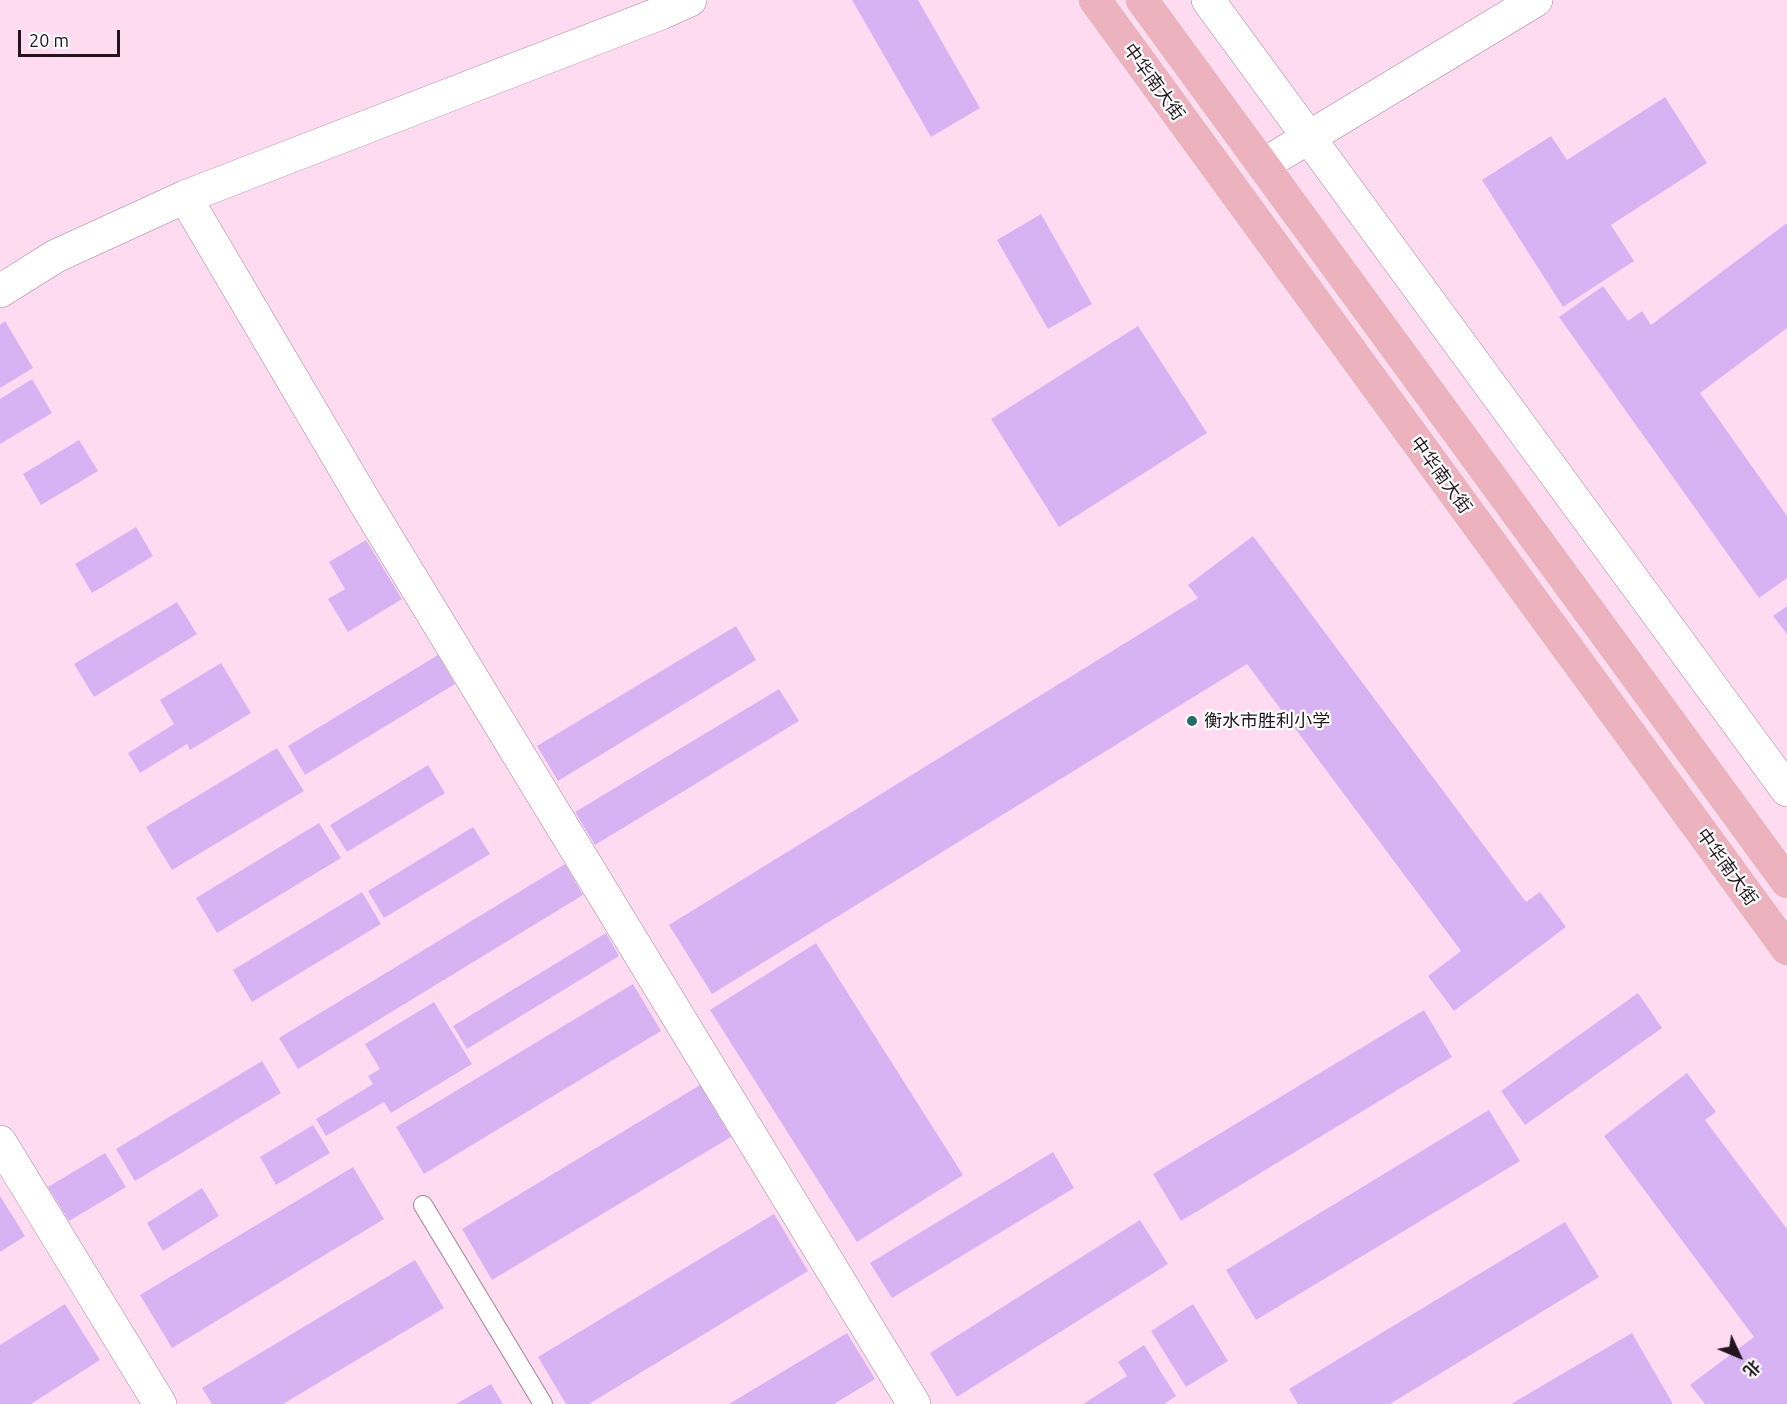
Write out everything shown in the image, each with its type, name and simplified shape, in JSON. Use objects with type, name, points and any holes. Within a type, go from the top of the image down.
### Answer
[{"type":"main road","name":"中华南大街","points":[[1095,0],[1787,949]]},
{"type":"main road","points":[[1142,0],[1787,882]]},
{"type":"street","points":[[0,291],[56,256],[185,197],[690,0]]},
{"type":"street","points":[[1208,0],[1787,790]]},
{"type":"street","points":[[1263,165],[1536,0]]},
{"type":"street","points":[[185,197],[366,504],[914,1404]]},
{"type":"street","points":[[0,1142],[160,1404]]},
{"type":"lane","points":[[423,1205],[543,1404]]},
{"type":"building","points":[[852,0],[918,0],[980,108],[931,137]]},
{"type":"building","points":[[1665,97],[1707,163],[1611,225],[1634,261],[1563,307],[1482,180],[1551,136],[1567,160]]},
{"type":"building","points":[[1041,214],[1092,304],[1048,329],[997,240]]},
{"type":"building","points":[[1787,223],[1787,328],[1700,393],[1787,516],[1787,578],[1759,598],[1559,317],[1603,286],[1628,321],[1642,311],[1651,325]]},
{"type":"building","points":[[5,321],[33,368],[0,388],[0,325]]},
{"type":"building","points":[[1138,326],[1207,433],[1059,527],[991,419]]},
{"type":"building","points":[[32,379],[52,413],[0,444],[0,399]]},
{"type":"building","points":[[79,440],[98,471],[41,505],[23,474]]},
{"type":"building","points":[[136,527],[153,556],[92,593],[75,564]]},
{"type":"building","points":[[1253,536],[1526,902],[1540,892],[1566,927],[1454,1011],[1428,976],[1461,951],[1247,664],[712,994],[669,925],[1198,598],[1188,585]]},
{"type":"building","points":[[366,540],[402,599],[348,632],[328,599],[345,589],[329,562]]},
{"type":"building","points":[[177,602],[197,634],[94,697],[74,664]]},
{"type":"building","points":[[1787,606],[1787,634],[1773,616]]},
{"type":"building","points":[[736,626],[756,660],[558,781],[537,746]]},
{"type":"building","points":[[438,655],[455,684],[305,775],[288,746]]},
{"type":"building","points":[[221,663],[251,713],[190,750],[187,744],[140,773],[128,753],[174,724],[160,700]]},
{"type":"building","points":[[779,689],[799,721],[595,845],[575,812]]},
{"type":"building","points":[[277,748],[304,791],[172,870],[146,827]]},
{"type":"building","points":[[428,765],[445,793],[347,852],[330,825]]},
{"type":"building","points":[[319,823],[341,858],[217,933],[196,898]]},
{"type":"building","points":[[473,827],[490,854],[384,918],[368,891]]},
{"type":"building","points":[[565,864],[583,895],[298,1069],[279,1038]]},
{"type":"building","points":[[362,892],[381,924],[252,1002],[233,970]]},
{"type":"building","points":[[606,933],[619,956],[467,1049],[453,1026]]},
{"type":"building","points":[[816,943],[963,1175],[857,1242],[710,1010]]},
{"type":"building","points":[[633,984],[661,1031],[424,1174],[396,1127]]},
{"type":"building","points":[[1638,993],[1662,1028],[1525,1125],[1501,1091]]},
{"type":"building","points":[[434,1002],[472,1064],[391,1113],[384,1102],[326,1136],[316,1119],[373,1084],[368,1076],[380,1069],[365,1044]]},
{"type":"building","points":[[1424,1010],[1452,1057],[1181,1221],[1153,1174]]},
{"type":"building","points":[[262,1061],[281,1093],[135,1181],[116,1149]]},
{"type":"building","points":[[1687,1073],[1716,1112],[1705,1120],[1787,1229],[1787,1404],[1705,1404],[1690,1385],[1754,1337],[1604,1136]]},
{"type":"building","points":[[700,1085],[731,1137],[492,1280],[462,1229]]},
{"type":"building","points":[[1489,1110],[1520,1161],[1256,1320],[1226,1270]]},
{"type":"building","points":[[313,1125],[330,1153],[276,1185],[260,1157]]},
{"type":"building","points":[[1053,1152],[1074,1188],[892,1298],[870,1263]]},
{"type":"building","points":[[105,1153],[126,1187],[69,1221],[48,1187]]},
{"type":"building","points":[[353,1167],[384,1219],[172,1348],[140,1295]]},
{"type":"building","points":[[202,1188],[219,1216],[163,1251],[147,1223]]},
{"type":"building","points":[[0,1196],[25,1236],[0,1252]]},
{"type":"building","points":[[774,1214],[808,1271],[589,1404],[566,1404],[538,1357]]},
{"type":"building","points":[[1140,1220],[1168,1264],[957,1397],[930,1353]]},
{"type":"building","points":[[1565,1222],[1599,1277],[1390,1404],[1298,1404],[1289,1389]]},
{"type":"building","points":[[415,1260],[444,1308],[283,1404],[212,1404],[202,1388]]},
{"type":"building","points":[[65,1304],[100,1360],[31,1404],[0,1404],[0,1345]]},
{"type":"building","points":[[1193,1304],[1228,1361],[1186,1387],[1151,1331]]},
{"type":"building","points":[[847,1333],[875,1379],[834,1404],[729,1404]]},
{"type":"building","points":[[1632,1333],[1673,1404],[1511,1404]]},
{"type":"building","points":[[1144,1345],[1176,1396],[1164,1404],[1083,1404],[1127,1376],[1118,1362]]},
{"type":"building","points":[[491,1384],[503,1404],[456,1404]]},
{"type":"place","name":"衡水市胜利小学","points":[[1192,721]]}]
